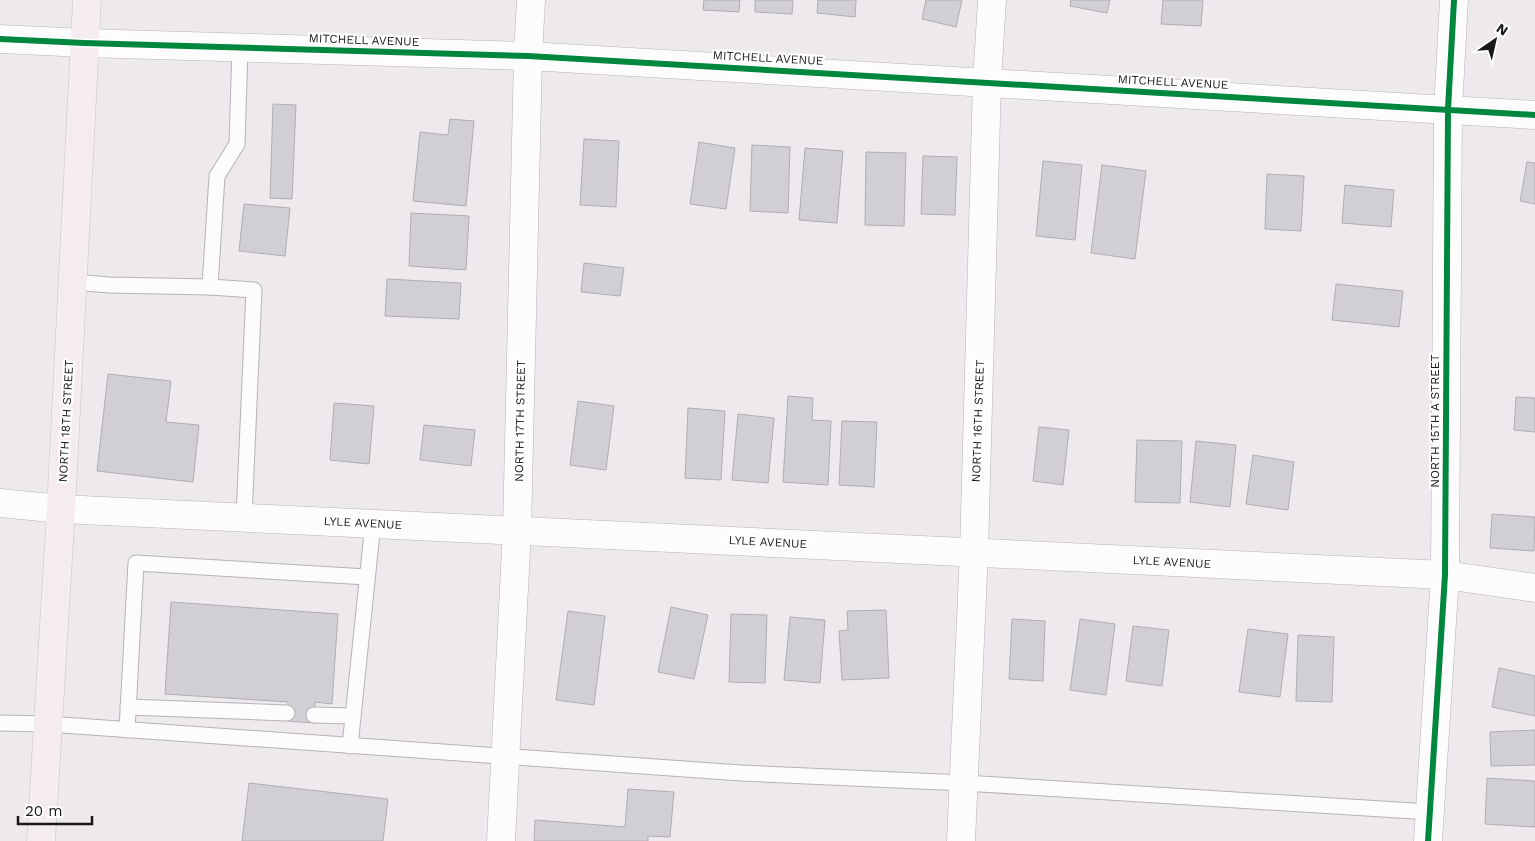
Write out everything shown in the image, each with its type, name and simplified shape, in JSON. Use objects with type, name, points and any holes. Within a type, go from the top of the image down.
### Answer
[{"type":"main road","name":"NORTH 18TH STREET","points":[[41,841],[61,509],[87,0]]},
{"type":"street","name":"NORTH 17TH STREET","points":[[501,841],[517,530],[528,56],[531,0]]},
{"type":"street","name":"NORTH 16TH STREET","points":[[961,841],[974,552],[987,82],[992,0]]},
{"type":"street","name":"NORTH 15TH A STREET","points":[[1428,841],[1445,575],[1448,109],[1454,0]]},
{"type":"street","name":"MITCHELL AVENUE","points":[[0,39],[528,56],[1535,115]]},
{"type":"street","name":"LYLE AVENUE","points":[[0,503],[61,509],[1445,575],[1535,588]]},
{"type":"lane","points":[[210,287],[217,176],[237,144],[240,47]]},
{"type":"lane","points":[[73,282],[254,290],[244,517]]},
{"type":"lane","points":[[350,746],[373,523]]},
{"type":"lane","points":[[127,730],[136,563],[367,577]]},
{"type":"lane","points":[[128,707],[288,713]]},
{"type":"lane","points":[[314,715],[353,716]]},
{"type":"lane","points":[[0,723],[48,724],[741,773],[964,783],[1430,812]]},
{"type":"building","points":[[704,0],[740,0],[739,12],[703,10]]},
{"type":"building","points":[[755,0],[793,0],[792,14],[755,12]]},
{"type":"building","points":[[818,0],[856,0],[855,17],[817,13]]},
{"type":"building","points":[[926,0],[962,0],[956,27],[922,19]]},
{"type":"building","points":[[1071,0],[1110,0],[1107,13],[1070,6]]},
{"type":"building","points":[[1163,0],[1203,0],[1201,26],[1161,24]]},
{"type":"building","points":[[273,104],[296,105],[292,199],[270,198]]},
{"type":"building","points":[[450,119],[474,121],[466,206],[413,201],[420,132],[448,135]]},
{"type":"building","points":[[584,139],[619,141],[616,207],[580,205]]},
{"type":"building","points":[[699,142],[735,148],[726,209],[690,204]]},
{"type":"building","points":[[752,145],[790,147],[788,213],[750,211]]},
{"type":"building","points":[[805,148],[843,151],[837,223],[799,220]]},
{"type":"building","points":[[866,152],[906,153],[904,226],[865,225]]},
{"type":"building","points":[[923,156],[957,157],[955,215],[921,214]]},
{"type":"building","points":[[1043,161],[1082,165],[1075,240],[1036,236]]},
{"type":"building","points":[[1527,162],[1535,163],[1535,204],[1520,201]]},
{"type":"building","points":[[1102,165],[1146,171],[1135,259],[1091,253]]},
{"type":"building","points":[[1267,174],[1304,176],[1301,231],[1265,229]]},
{"type":"building","points":[[1345,185],[1394,190],[1391,227],[1342,223]]},
{"type":"building","points":[[244,204],[290,208],[285,256],[239,251]]},
{"type":"building","points":[[411,213],[469,216],[466,270],[409,266]]},
{"type":"building","points":[[584,263],[624,268],[620,296],[581,292]]},
{"type":"building","points":[[387,279],[461,283],[459,319],[385,316]]},
{"type":"building","points":[[1336,284],[1403,291],[1399,327],[1332,320]]},
{"type":"building","points":[[108,374],[171,381],[166,422],[199,425],[193,482],[97,471]]},
{"type":"building","points":[[788,396],[813,398],[812,420],[831,421],[828,485],[783,482]]},
{"type":"building","points":[[1516,397],[1535,398],[1535,432],[1514,430]]},
{"type":"building","points":[[578,401],[614,406],[606,470],[570,465]]},
{"type":"building","points":[[334,403],[374,406],[369,464],[330,460]]},
{"type":"building","points":[[688,408],[725,411],[721,480],[685,478]]},
{"type":"building","points":[[738,414],[774,418],[768,483],[732,480]]},
{"type":"building","points":[[842,421],[877,422],[874,487],[839,485]]},
{"type":"building","points":[[424,425],[475,430],[471,466],[420,460]]},
{"type":"building","points":[[1039,427],[1069,430],[1063,485],[1033,481]]},
{"type":"building","points":[[1137,440],[1182,441],[1180,503],[1135,502]]},
{"type":"building","points":[[1196,441],[1236,445],[1230,507],[1190,502]]},
{"type":"building","points":[[1253,455],[1294,462],[1288,510],[1246,504]]},
{"type":"building","points":[[1492,514],[1535,517],[1534,551],[1490,548]]},
{"type":"building","points":[[171,602],[338,614],[332,704],[315,702],[314,723],[287,721],[288,702],[165,694]]},
{"type":"building","points":[[671,607],[708,615],[694,679],[658,672]]},
{"type":"building","points":[[886,610],[889,678],[842,680],[839,631],[848,630],[847,611]]},
{"type":"building","points":[[568,611],[605,616],[594,705],[556,700]]},
{"type":"building","points":[[731,614],[767,615],[765,683],[729,682]]},
{"type":"building","points":[[790,617],[825,620],[820,683],[784,680]]},
{"type":"building","points":[[1012,619],[1045,621],[1043,681],[1009,679]]},
{"type":"building","points":[[1080,619],[1115,624],[1106,695],[1070,690]]},
{"type":"building","points":[[1133,626],[1169,630],[1162,686],[1126,681]]},
{"type":"building","points":[[1248,629],[1288,634],[1280,697],[1239,692]]},
{"type":"building","points":[[1298,635],[1334,637],[1332,702],[1296,701]]},
{"type":"building","points":[[1499,668],[1535,676],[1535,716],[1492,707]]},
{"type":"building","points":[[1535,730],[1535,765],[1491,766],[1490,732]]},
{"type":"building","points":[[1487,778],[1535,781],[1535,827],[1485,824]]},
{"type":"building","points":[[249,783],[388,799],[383,841],[242,841]]},
{"type":"building","points":[[628,789],[674,792],[670,837],[648,836],[648,841],[534,841],[535,820],[625,827]]},
{"type":"cycle path","points":[[1428,841],[1445,575],[1448,109],[1454,0]]},
{"type":"cycle path","points":[[0,39],[528,56],[1535,115]]}]
